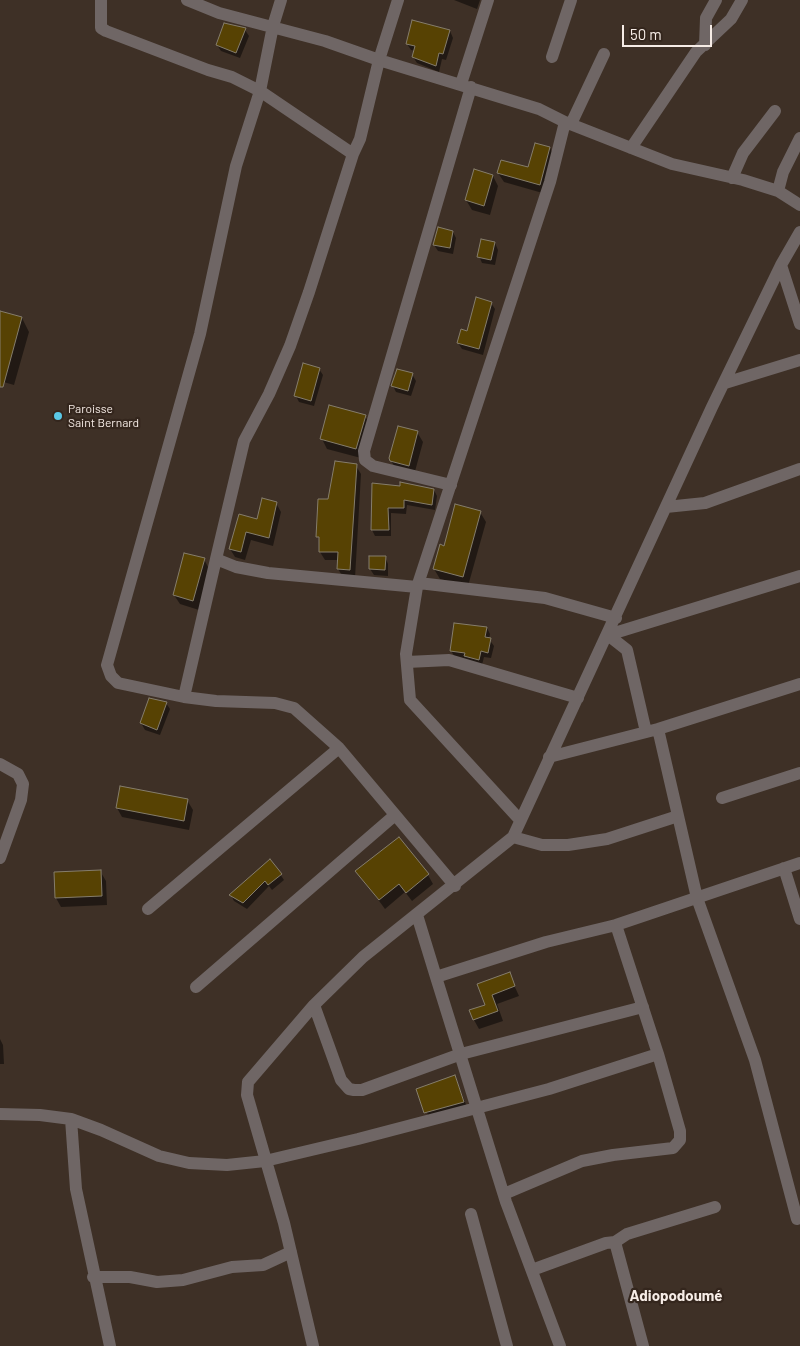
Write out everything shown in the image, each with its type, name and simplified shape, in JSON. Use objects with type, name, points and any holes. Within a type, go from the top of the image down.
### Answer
[{"type":"street","points":[[101,0],[101,28],[208,70],[232,77],[260,91],[353,154]]},
{"type":"street","points":[[187,0],[219,13],[273,26],[539,108],[568,123],[672,164],[778,191],[800,205]]},
{"type":"street","points":[[281,0],[273,26],[260,91],[236,166],[200,334],[107,665],[111,676],[118,683],[184,697],[216,701],[275,703],[294,708],[340,748],[455,886]]},
{"type":"street","points":[[184,697],[244,441],[270,394],[290,346],[330,232],[353,154],[360,139],[379,60],[398,0]]},
{"type":"street","points":[[451,485],[373,466],[366,460],[364,451],[466,86],[488,0]]},
{"type":"street","points":[[552,57],[571,0]]},
{"type":"street","points":[[705,45],[706,18],[716,0]]},
{"type":"street","points":[[631,148],[696,52],[731,19],[742,0]]},
{"type":"street","points":[[520,820],[410,700],[407,662],[418,585],[568,123],[604,54]]},
{"type":"street","points":[[732,178],[743,153],[775,110]]},
{"type":"street","points":[[778,191],[783,172],[800,138]]},
{"type":"street","points":[[313,1346],[291,1252],[247,1095],[248,1082],[314,1005],[363,957],[390,934],[455,886],[513,837],[666,507],[781,265],[800,232]]},
{"type":"street","points":[[781,265],[800,324]]},
{"type":"street","points":[[725,383],[800,360]]},
{"type":"street","points":[[666,507],[705,503],[800,469]]},
{"type":"street","points":[[216,559],[236,567],[268,573],[418,585],[545,598],[616,618]]},
{"type":"street","points":[[608,634],[800,576]]},
{"type":"street","points":[[608,634],[626,650],[652,730],[678,816],[696,898],[755,1060],[797,1219]]},
{"type":"street","points":[[407,662],[449,660],[578,698]]},
{"type":"street","points":[[549,757],[652,730],[800,684]]},
{"type":"street","points":[[148,909],[340,748]]},
{"type":"street","points":[[0,764],[18,774],[23,784],[21,800],[0,858]]},
{"type":"street","points":[[722,798],[800,773]]},
{"type":"street","points":[[196,987],[395,815]]},
{"type":"street","points":[[513,837],[542,845],[568,844],[607,839],[678,816]]},
{"type":"street","points":[[436,977],[546,942],[616,925],[800,863]]},
{"type":"street","points":[[784,868],[800,919]]},
{"type":"street","points":[[417,915],[504,1194],[560,1346]]},
{"type":"street","points":[[504,1194],[582,1161],[613,1155],[673,1148],[678,1145],[680,1131],[658,1054],[616,925]]},
{"type":"street","points":[[314,1005],[341,1080],[349,1089],[362,1090],[461,1054],[643,1008]]},
{"type":"street","points":[[0,1114],[40,1114],[72,1119],[159,1156],[189,1163],[227,1165],[265,1161],[358,1140],[549,1089],[658,1054]]},
{"type":"street","points":[[72,1119],[76,1189],[110,1346]]},
{"type":"street","points":[[532,1270],[606,1243],[615,1242],[627,1234],[715,1207]]},
{"type":"street","points":[[471,1214],[507,1346]]},
{"type":"street","points":[[615,1242],[643,1346]]},
{"type":"street","points":[[94,1277],[130,1277],[158,1282],[183,1280],[232,1267],[263,1264],[291,1252]]},
{"type":"building","points":[[412,20],[450,30],[443,54],[439,53],[436,66],[412,57],[415,46],[406,44]]},
{"type":"building","points":[[224,23],[246,28],[236,53],[216,45]]},
{"type":"building","points":[[535,143],[550,147],[540,185],[497,173],[501,160],[528,167]]},
{"type":"building","points":[[474,169],[493,175],[484,206],[465,200]]},
{"type":"building","points":[[438,227],[453,231],[450,248],[433,245]]},
{"type":"building","points":[[481,239],[495,242],[491,260],[477,257]]},
{"type":"building","points":[[476,297],[492,302],[479,349],[457,343],[461,329],[467,331]]},
{"type":"building","points":[[0,311],[22,317],[3,387],[0,387]]},
{"type":"building","points":[[303,363],[320,368],[311,401],[294,396]]},
{"type":"building","points":[[397,369],[413,373],[408,391],[391,386]]},
{"type":"building","points":[[329,405],[366,415],[356,449],[320,439]]},
{"type":"building","points":[[398,426],[418,431],[409,466],[390,461],[389,458]]},
{"type":"building","points":[[335,461],[357,464],[350,570],[337,569],[338,552],[319,552],[319,537],[316,537],[318,499],[328,499]]},
{"type":"building","points":[[400,482],[434,489],[432,505],[404,500],[404,508],[388,508],[389,530],[371,530],[372,483],[400,486]]},
{"type":"building","points":[[262,498],[277,502],[269,538],[246,532],[241,552],[229,549],[239,514],[257,519]]},
{"type":"building","points":[[455,504],[481,511],[463,577],[433,569],[440,544],[444,546]]},
{"type":"building","points":[[184,553],[205,558],[193,601],[173,595]]},
{"type":"building","points":[[369,556],[386,556],[385,570],[369,569]]},
{"type":"building","points":[[454,623],[487,627],[485,637],[491,638],[488,653],[481,651],[479,660],[464,656],[465,653],[450,651]]},
{"type":"building","points":[[149,698],[167,702],[157,730],[140,723]]},
{"type":"building","points":[[120,786],[188,799],[184,821],[116,808]]},
{"type":"building","points":[[399,837],[429,874],[406,893],[399,884],[379,900],[355,871]]},
{"type":"building","points":[[270,859],[282,874],[268,885],[265,881],[243,903],[229,895]]},
{"type":"building","points":[[101,870],[102,896],[55,898],[54,872]]},
{"type":"building","points":[[510,972],[515,986],[492,995],[498,1011],[473,1020],[469,1010],[485,1005],[477,984]]},
{"type":"building","points":[[455,1075],[464,1102],[424,1113],[416,1089]]},
{"type":"place","name":"Paroisse Saint Bernard","points":[[58,416]]},
{"type":"district","name":"Adiopodoumé","points":[[676,1296]]}]
